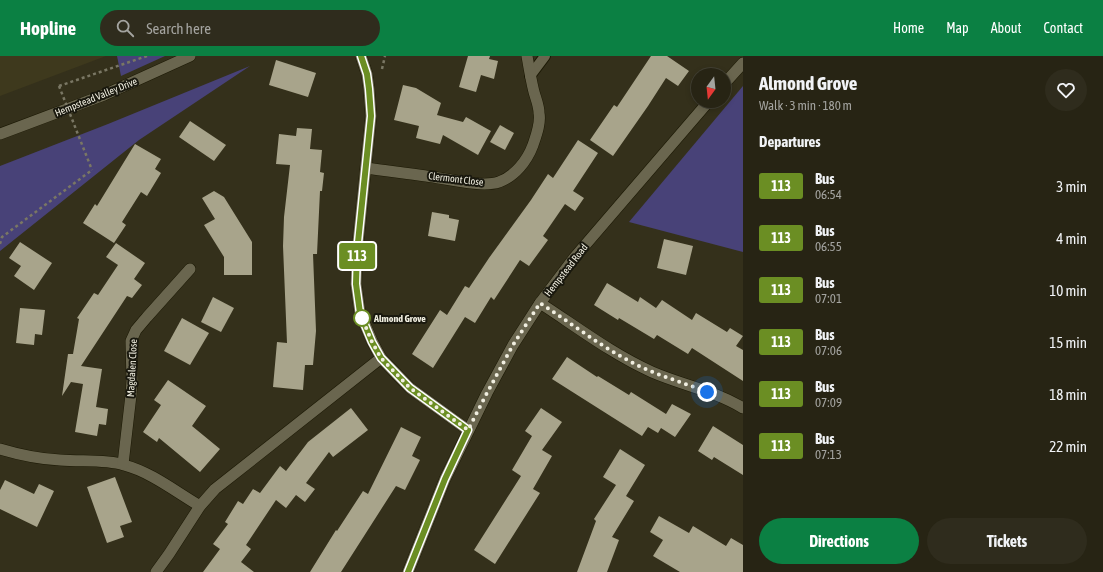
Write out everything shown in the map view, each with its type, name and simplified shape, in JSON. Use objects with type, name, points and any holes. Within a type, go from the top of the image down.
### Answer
[{"type":"street","name":"Hempstead Valley Drive","points":[[0,134],[104,95],[190,56]]},
{"type":"street","points":[[361,56],[367,74],[371,116],[357,252],[356,271],[360,313],[372,342],[381,358],[410,388],[468,430]]},
{"type":"street","name":"Clermont Close","points":[[366,168],[472,183],[498,182],[509,177],[526,161],[531,151],[536,137],[540,114],[526,56]]},
{"type":"street","points":[[731,76],[743,63]]},
{"type":"street","name":"Hempstead Road","points":[[408,572],[445,479],[468,430],[513,345],[540,303],[574,258],[703,108]]},
{"type":"street","name":"Magdalen Close","points":[[123,464],[132,381],[131,341],[147,317],[190,269]]},
{"type":"street","points":[[540,303],[633,363],[717,395],[743,408]]},
{"type":"street","points":[[156,572],[200,506],[215,489],[381,358]]},
{"type":"street","points":[[0,448],[17,454],[39,458],[123,464],[146,474],[200,506]]},
{"type":"lane","points":[[530,76],[545,56]]},
{"type":"path","points":[[0,244],[2,237],[92,170],[59,86],[147,56]]},
{"type":"shaded area","points":[[0,56],[106,56],[0,96]]},
{"type":"shaded area","points":[[117,56],[165,56],[121,76]]},
{"type":"shaded area","points":[[250,66],[139,140],[0,251],[0,166]]},
{"type":"shaded area","points":[[743,86],[743,252],[629,222],[725,108],[731,108],[731,100]]},
{"type":"building","points":[[468,56],[490,56],[489,59],[498,61],[494,79],[481,75],[476,92],[459,87]]},
{"type":"building","points":[[651,56],[667,56],[689,71],[678,86],[666,78],[613,156],[590,140],[614,105],[617,107]]},
{"type":"building","points":[[276,60],[316,73],[308,97],[269,85]]},
{"type":"building","points":[[403,85],[416,88],[441,103],[437,115],[463,122],[466,117],[491,131],[478,155],[443,135],[440,144],[416,138],[419,126],[394,120]]},
{"type":"building","points":[[190,121],[226,145],[214,161],[179,137]]},
{"type":"building","points":[[500,125],[514,133],[505,150],[490,142]]},
{"type":"building","points":[[297,128],[312,129],[310,149],[322,150],[320,172],[324,173],[322,191],[320,191],[317,254],[313,254],[316,331],[313,365],[305,365],[303,390],[273,387],[277,342],[287,343],[283,246],[284,217],[290,165],[276,164],[279,134],[296,136]]},
{"type":"building","points":[[578,140],[598,153],[573,191],[584,198],[575,211],[565,204],[543,236],[548,240],[529,266],[520,260],[494,300],[491,297],[475,323],[465,317],[433,368],[412,354],[440,310],[447,315],[465,286],[469,288],[548,174],[553,178]]},
{"type":"building","points":[[135,144],[161,159],[155,169],[161,173],[147,196],[141,192],[122,222],[126,225],[114,243],[83,223],[95,204],[97,206]]},
{"type":"building","points":[[214,191],[224,197],[252,242],[252,275],[224,275],[224,257],[204,225],[215,219],[202,198]]},
{"type":"building","points":[[432,212],[449,215],[449,218],[459,220],[455,241],[428,236]]},
{"type":"building","points":[[664,239],[693,246],[686,275],[657,268]]},
{"type":"building","points":[[20,242],[52,263],[34,290],[14,276],[21,266],[9,258]]},
{"type":"building","points":[[116,243],[145,263],[134,279],[142,285],[132,298],[127,296],[81,366],[102,369],[96,407],[108,409],[106,425],[99,424],[97,436],[75,432],[83,384],[71,382],[62,396],[68,354],[73,354],[79,319],[77,318],[94,293],[98,295],[118,265],[106,257]]},
{"type":"building","points":[[607,283],[638,302],[640,297],[656,308],[662,300],[692,320],[696,313],[727,332],[730,328],[743,336],[736,346],[743,350],[743,381],[692,348],[688,354],[657,335],[654,339],[619,318],[618,320],[594,305]]},
{"type":"building","points":[[213,297],[234,308],[221,332],[201,322]]},
{"type":"building","points":[[20,308],[45,310],[42,335],[35,334],[34,345],[16,343]]},
{"type":"building","points":[[182,318],[209,333],[190,365],[164,351]]},
{"type":"building","points":[[567,357],[597,377],[598,376],[629,395],[631,392],[666,414],[672,404],[691,414],[675,437],[661,428],[658,433],[648,427],[642,436],[552,379]]},
{"type":"building","points":[[168,380],[206,406],[192,426],[220,449],[200,472],[159,438],[157,442],[143,432],[161,405],[154,400]]},
{"type":"building","points":[[351,408],[368,430],[333,457],[329,452],[306,483],[315,489],[305,502],[296,495],[286,508],[276,500],[246,545],[251,549],[241,562],[254,572],[203,572],[220,549],[213,544],[228,524],[225,522],[238,501],[243,504],[253,489],[260,493],[280,466],[286,471],[308,442]]},
{"type":"building","points":[[541,408],[562,422],[542,450],[552,456],[533,489],[540,493],[495,564],[474,550],[521,476],[512,470],[532,436],[525,431]]},
{"type":"building","points":[[713,426],[743,445],[743,475],[714,457],[712,460],[698,451]]},
{"type":"building","points":[[401,427],[421,437],[412,456],[420,460],[405,490],[396,486],[341,572],[310,572],[336,530],[337,531],[363,491],[368,494]]},
{"type":"building","points":[[620,449],[645,465],[626,496],[634,501],[612,537],[619,540],[607,572],[577,572],[596,521],[594,519],[616,485],[603,477]]},
{"type":"building","points":[[115,477],[132,522],[120,526],[124,537],[107,543],[87,487]]},
{"type":"building","points":[[5,480],[34,494],[39,484],[54,491],[37,527],[0,509],[0,490]]},
{"type":"building","points":[[659,516],[689,533],[693,526],[726,546],[731,538],[743,545],[743,572],[680,572],[653,556],[663,540],[650,532]]},
{"type":"bus line","name":"113","points":[[361,56],[367,74],[371,116],[357,252],[356,284],[360,313],[372,342],[381,358],[410,388],[468,430],[445,479],[408,572]]},
{"type":"place","name":"Almond Grove","points":[[362,318]]},
{"type":"route","points":[[362,318],[360,313],[372,342],[381,358],[410,388],[468,430],[513,345],[540,303],[633,363],[707,392]]}]
